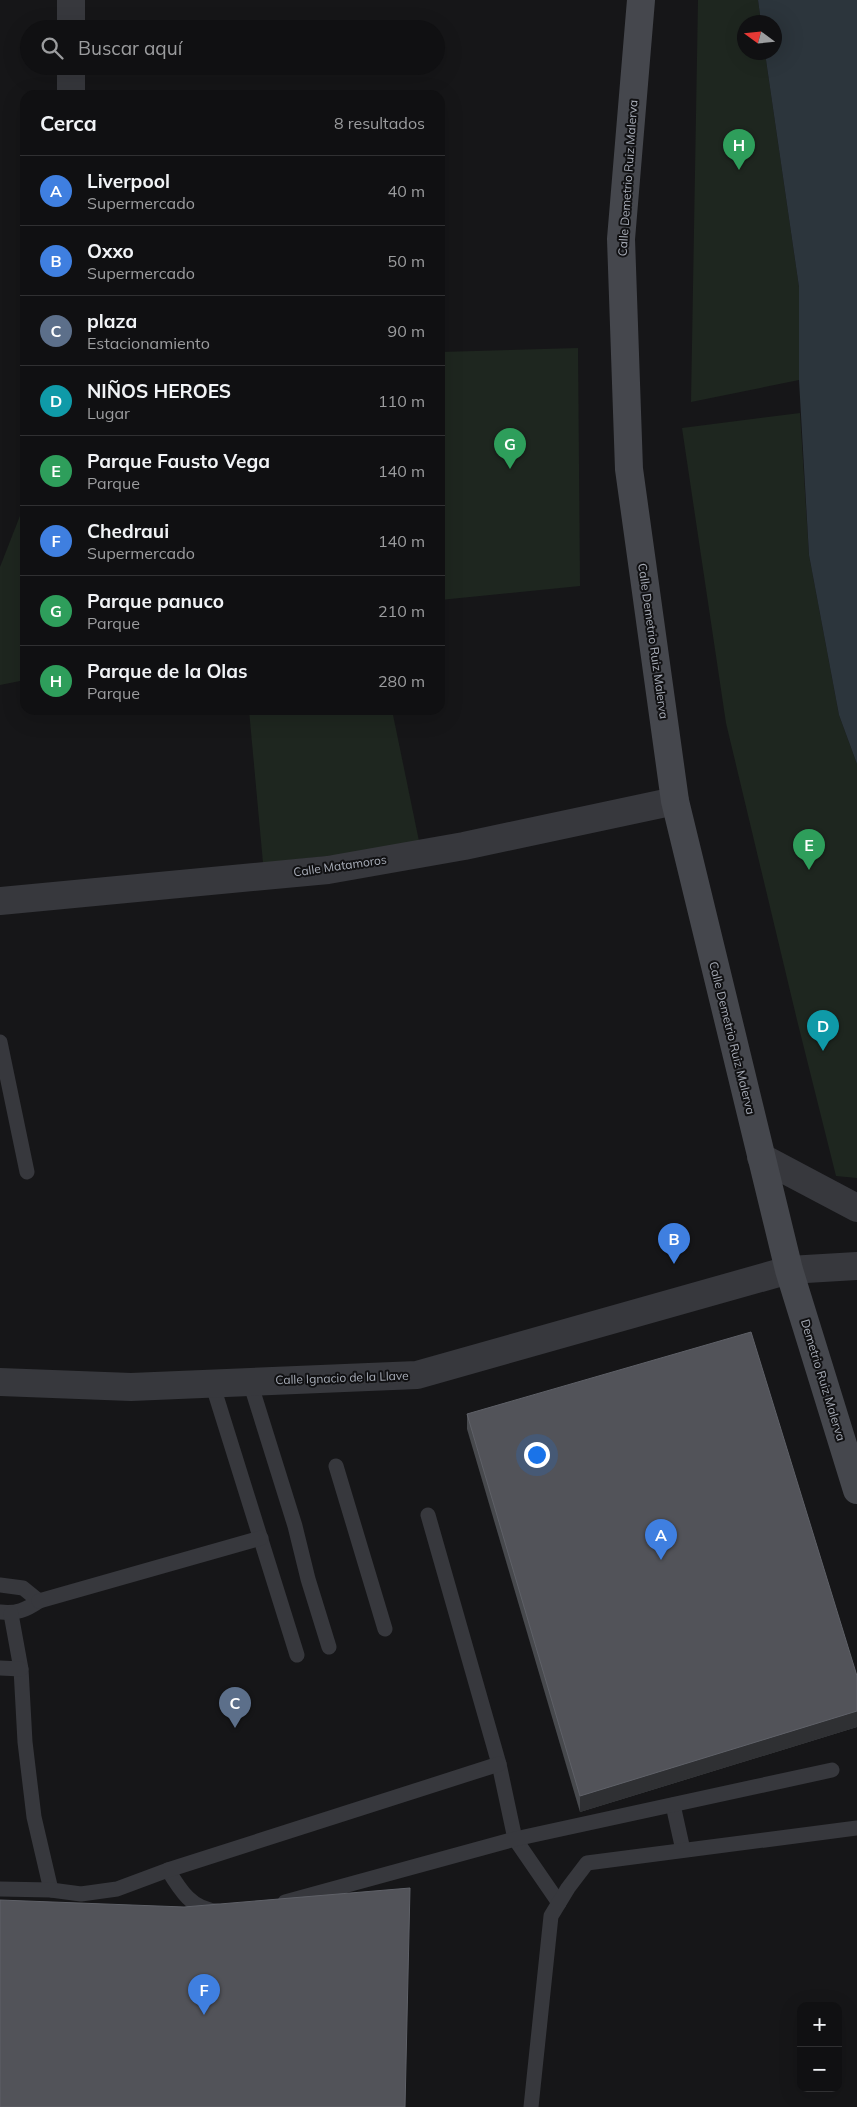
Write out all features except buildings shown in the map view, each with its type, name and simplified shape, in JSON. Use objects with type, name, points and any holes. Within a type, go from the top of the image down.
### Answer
[{"type":"main road","name":"Calle Demetrio Ruiz Malerva","points":[[640,0],[622,239],[629,469],[675,801],[790,1270]]},
{"type":"main road","name":"Demetrio Ruiz Malerva","points":[[790,1270],[857,1490]]},
{"type":"street","points":[[71,0],[71,20]]},
{"type":"street","points":[[71,75],[71,90]]},
{"type":"street","name":"Calle Matamoros","points":[[0,901],[328,870],[464,846],[675,801]]},
{"type":"street","points":[[761,1157],[857,1208]]},
{"type":"street","name":"Calle Ignacio de la Llave","points":[[0,1382],[131,1387],[416,1375],[790,1270],[857,1266]]},
{"type":"lane","points":[[0,1042],[26,1172]]},
{"type":"lane","points":[[250,1382],[295,1526],[308,1579],[329,1647]]},
{"type":"lane","points":[[212,1384],[297,1655]]},
{"type":"lane","points":[[336,1466],[385,1629]]},
{"type":"lane","points":[[428,1515],[499,1764],[515,1839],[558,1903]]},
{"type":"lane","points":[[51,1890],[34,1817],[24,1742],[21,1669],[6,1613],[25,1610],[39,1601],[261,1538]]},
{"type":"lane","points":[[0,1585],[23,1588],[39,1601]]},
{"type":"lane","points":[[0,1668],[21,1669]]},
{"type":"lane","points":[[0,1889],[51,1890],[81,1894],[117,1889],[168,1870],[499,1764]]},
{"type":"lane","points":[[275,1904],[515,1839],[832,1770]]},
{"type":"lane","points":[[673,1805],[684,1850]]},
{"type":"lane","points":[[531,2107],[551,1916],[558,1903],[587,1863],[857,1828]]},
{"type":"lane","points":[[168,1870],[179,1888],[192,1902],[209,1911],[236,1912]]},
{"type":"shaded area","points":[[698,0],[758,0],[760,15],[737,15],[737,60],[766,60],[799,287],[799,380],[691,402]]},
{"type":"shaded area","points":[[758,0],[857,0],[857,764],[839,715],[809,555],[799,380],[799,287],[766,60],[782,60],[782,15],[760,15]]},
{"type":"shaded area","points":[[578,348],[580,586],[445,600],[445,352]]},
{"type":"shaded area","points":[[800,413],[809,555],[839,715],[857,764],[857,1178],[836,1176],[726,723],[682,428]]},
{"type":"shaded area","points":[[20,516],[20,681],[0,685],[0,567]]},
{"type":"shaded area","points":[[249,715],[393,715],[420,846],[263,863]]},
{"type":"place","name":"Parque de la Olas","points":[[739,170]]},
{"type":"place","name":"Parque panuco","points":[[510,469]]},
{"type":"place","name":"Parque Fausto Vega","points":[[809,870]]},
{"type":"place","name":"NIÑOS HEROES","points":[[823,1051]]},
{"type":"place","name":"Oxxo","points":[[674,1264]]},
{"type":"place","name":"Liverpool","points":[[661,1560]]},
{"type":"place","name":"plaza","points":[[235,1728]]},
{"type":"place","name":"Chedraui","points":[[204,2015]]}]
